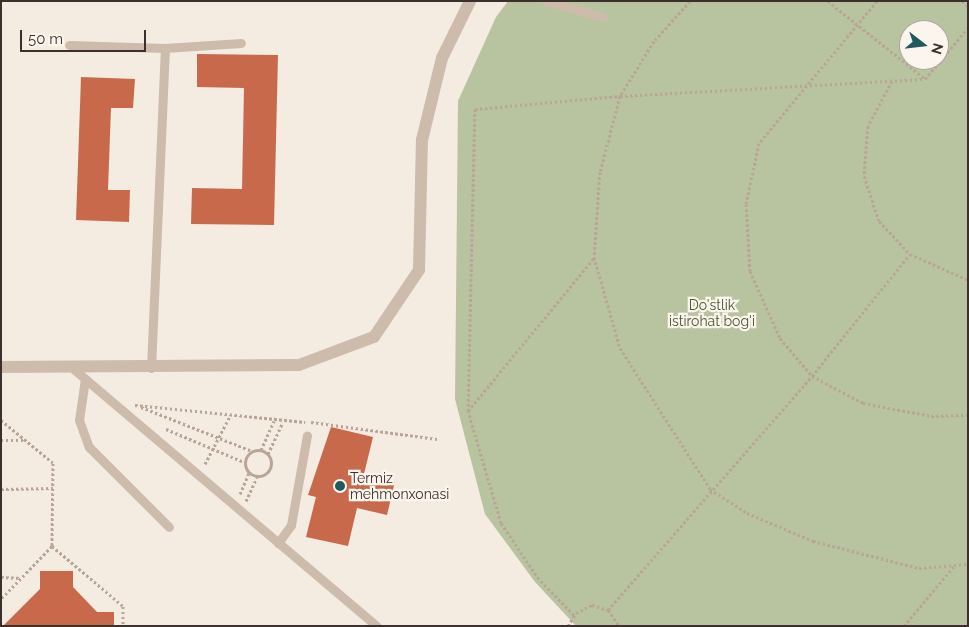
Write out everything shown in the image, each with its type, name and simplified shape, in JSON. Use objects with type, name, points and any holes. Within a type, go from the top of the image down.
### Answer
[{"type":"street","points":[[1,367],[68,364],[151,368],[299,364],[374,337],[419,270],[422,140],[442,58],[470,1]]},
{"type":"lane","points":[[546,1],[603,17]]},
{"type":"lane","points":[[69,46],[165,48],[241,43]]},
{"type":"lane","points":[[151,368],[165,48]]},
{"type":"lane","points":[[68,364],[377,626]]},
{"type":"lane","points":[[85,379],[79,420],[89,447],[169,527]]},
{"type":"lane","points":[[278,543],[291,525],[307,434]]},
{"type":"path","points":[[690,1],[654,40],[620,96],[600,172],[594,257],[620,348],[710,489],[747,513],[813,541],[919,568],[968,564]]},
{"type":"path","points":[[828,1],[925,79]]},
{"type":"path","points":[[877,1],[804,84],[759,143],[746,204],[750,272],[780,338],[812,376],[863,403],[931,416],[968,415]]},
{"type":"path","points":[[962,1],[968,6]]},
{"type":"path","points":[[574,615],[539,579],[501,523],[468,411],[475,109],[620,96],[804,84],[925,79],[968,28]]},
{"type":"path","points":[[892,81],[868,126],[864,176],[878,221],[910,254],[968,280]]},
{"type":"path","points":[[608,610],[710,489],[812,376],[910,254]]},
{"type":"path","points":[[468,411],[594,257]]},
{"type":"path","points":[[135,405],[252,451],[260,450],[268,454]]},
{"type":"path","points":[[130,406],[135,405],[283,422],[326,423],[437,439]]},
{"type":"path","points":[[195,464],[202,470],[230,416]]},
{"type":"path","points":[[1,420],[53,462],[52,546],[1,599]]},
{"type":"path","points":[[260,450],[274,421]]},
{"type":"path","points":[[244,504],[257,476],[271,467],[268,454],[283,422]]},
{"type":"path","points":[[163,428],[244,462],[249,474],[238,499]]},
{"type":"path","points":[[1,440],[26,440]]},
{"type":"path","points":[[244,462],[252,451]]},
{"type":"path","points":[[249,474],[257,476]]},
{"type":"path","points":[[1,489],[53,488]]},
{"type":"path","points":[[231,493],[252,511]]},
{"type":"path","points":[[52,546],[123,606],[123,626]]},
{"type":"path","points":[[904,626],[956,565]]},
{"type":"path","points":[[1,577],[21,578]]},
{"type":"path","points":[[568,626],[574,615],[592,605],[608,610],[619,626]]},
{"type":"green space","name":"Do'stlik istirohat bog'i","points":[[508,1],[968,1],[968,626],[576,626],[535,582],[485,514],[455,399],[458,101],[496,17]]},
{"type":"building","points":[[197,54],[278,55],[274,225],[191,224],[192,188],[242,189],[244,88],[197,87]]},
{"type":"building","points":[[81,77],[135,79],[133,108],[111,108],[108,190],[130,190],[129,222],[76,220]]},
{"type":"building","points":[[331,427],[373,437],[364,474],[395,481],[387,515],[357,508],[348,546],[306,537],[316,497],[308,495]]},
{"type":"building","points":[[40,571],[73,571],[73,587],[97,612],[114,612],[114,626],[3,626],[40,589]]},
{"type":"place","name":"Termiz mehmonxonasi","points":[[340,486]]}]
